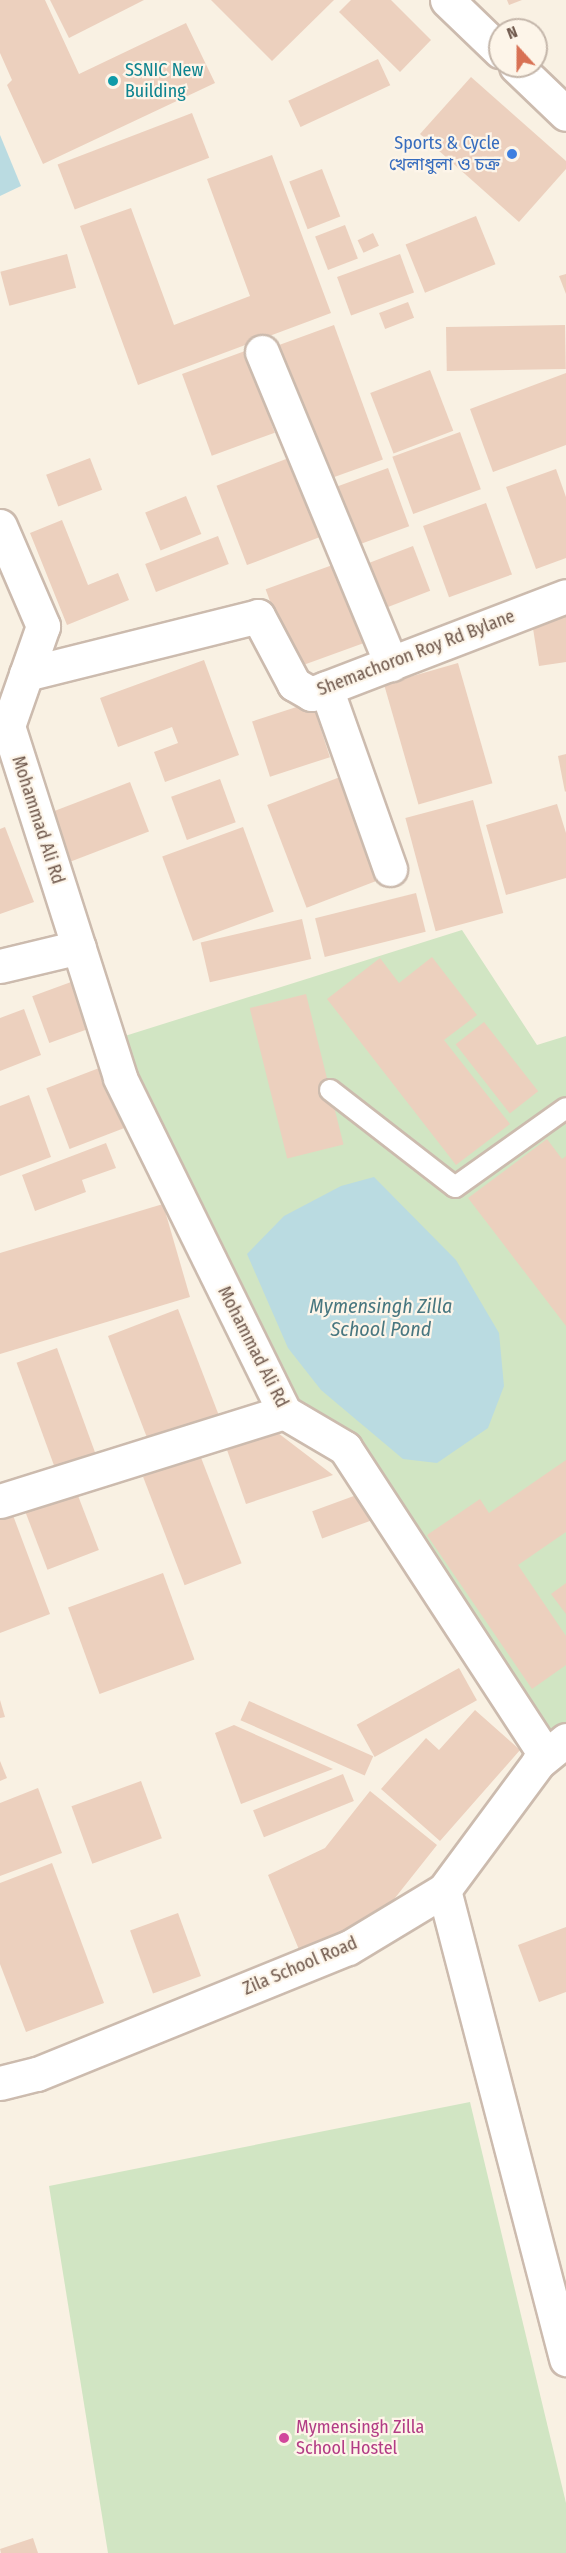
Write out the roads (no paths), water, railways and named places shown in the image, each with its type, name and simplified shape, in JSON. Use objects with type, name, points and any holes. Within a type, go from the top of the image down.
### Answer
[{"type":"street","points":[[447,0],[488,39]]},
{"type":"street","points":[[528,78],[566,114]]},
{"type":"street","points":[[262,352],[391,664]]},
{"type":"street","name":"Mohammad Ali Rd","points":[[0,526],[43,626],[8,726],[120,1078],[284,1412],[345,1448],[556,1747]]},
{"type":"street","name":"Shemachoron Roy Rd Bylane","points":[[26,674],[258,616],[294,684],[310,694],[566,596]]},
{"type":"street","points":[[327,688],[390,869]]},
{"type":"street","points":[[0,966],[79,947]]},
{"type":"street","points":[[0,1501],[284,1412]]},
{"type":"street","name":"Zila School Road","points":[[0,2083],[37,2074],[348,1948],[444,1890],[556,1747]]},
{"type":"street","points":[[444,1890],[566,2359]]},
{"type":"lane","points":[[330,1090],[455,1187],[566,1108]]},
{"type":"water","points":[[0,135],[21,186],[0,196]]},
{"type":"water","name":"Mymensingh Zilla School Pond","points":[[374,1177],[456,1260],[499,1333],[504,1386],[488,1428],[437,1463],[403,1459],[321,1390],[288,1348],[247,1254],[284,1216],[341,1186]]},
{"type":"place","name":"SSNIC New Building","points":[[113,81]]},
{"type":"place","name":"Sports & Cycle খেলাধুলা ও চক্র","points":[[512,154]]},
{"type":"place","name":"Mymensingh Zilla School Hostel","points":[[284,2438]]}]
